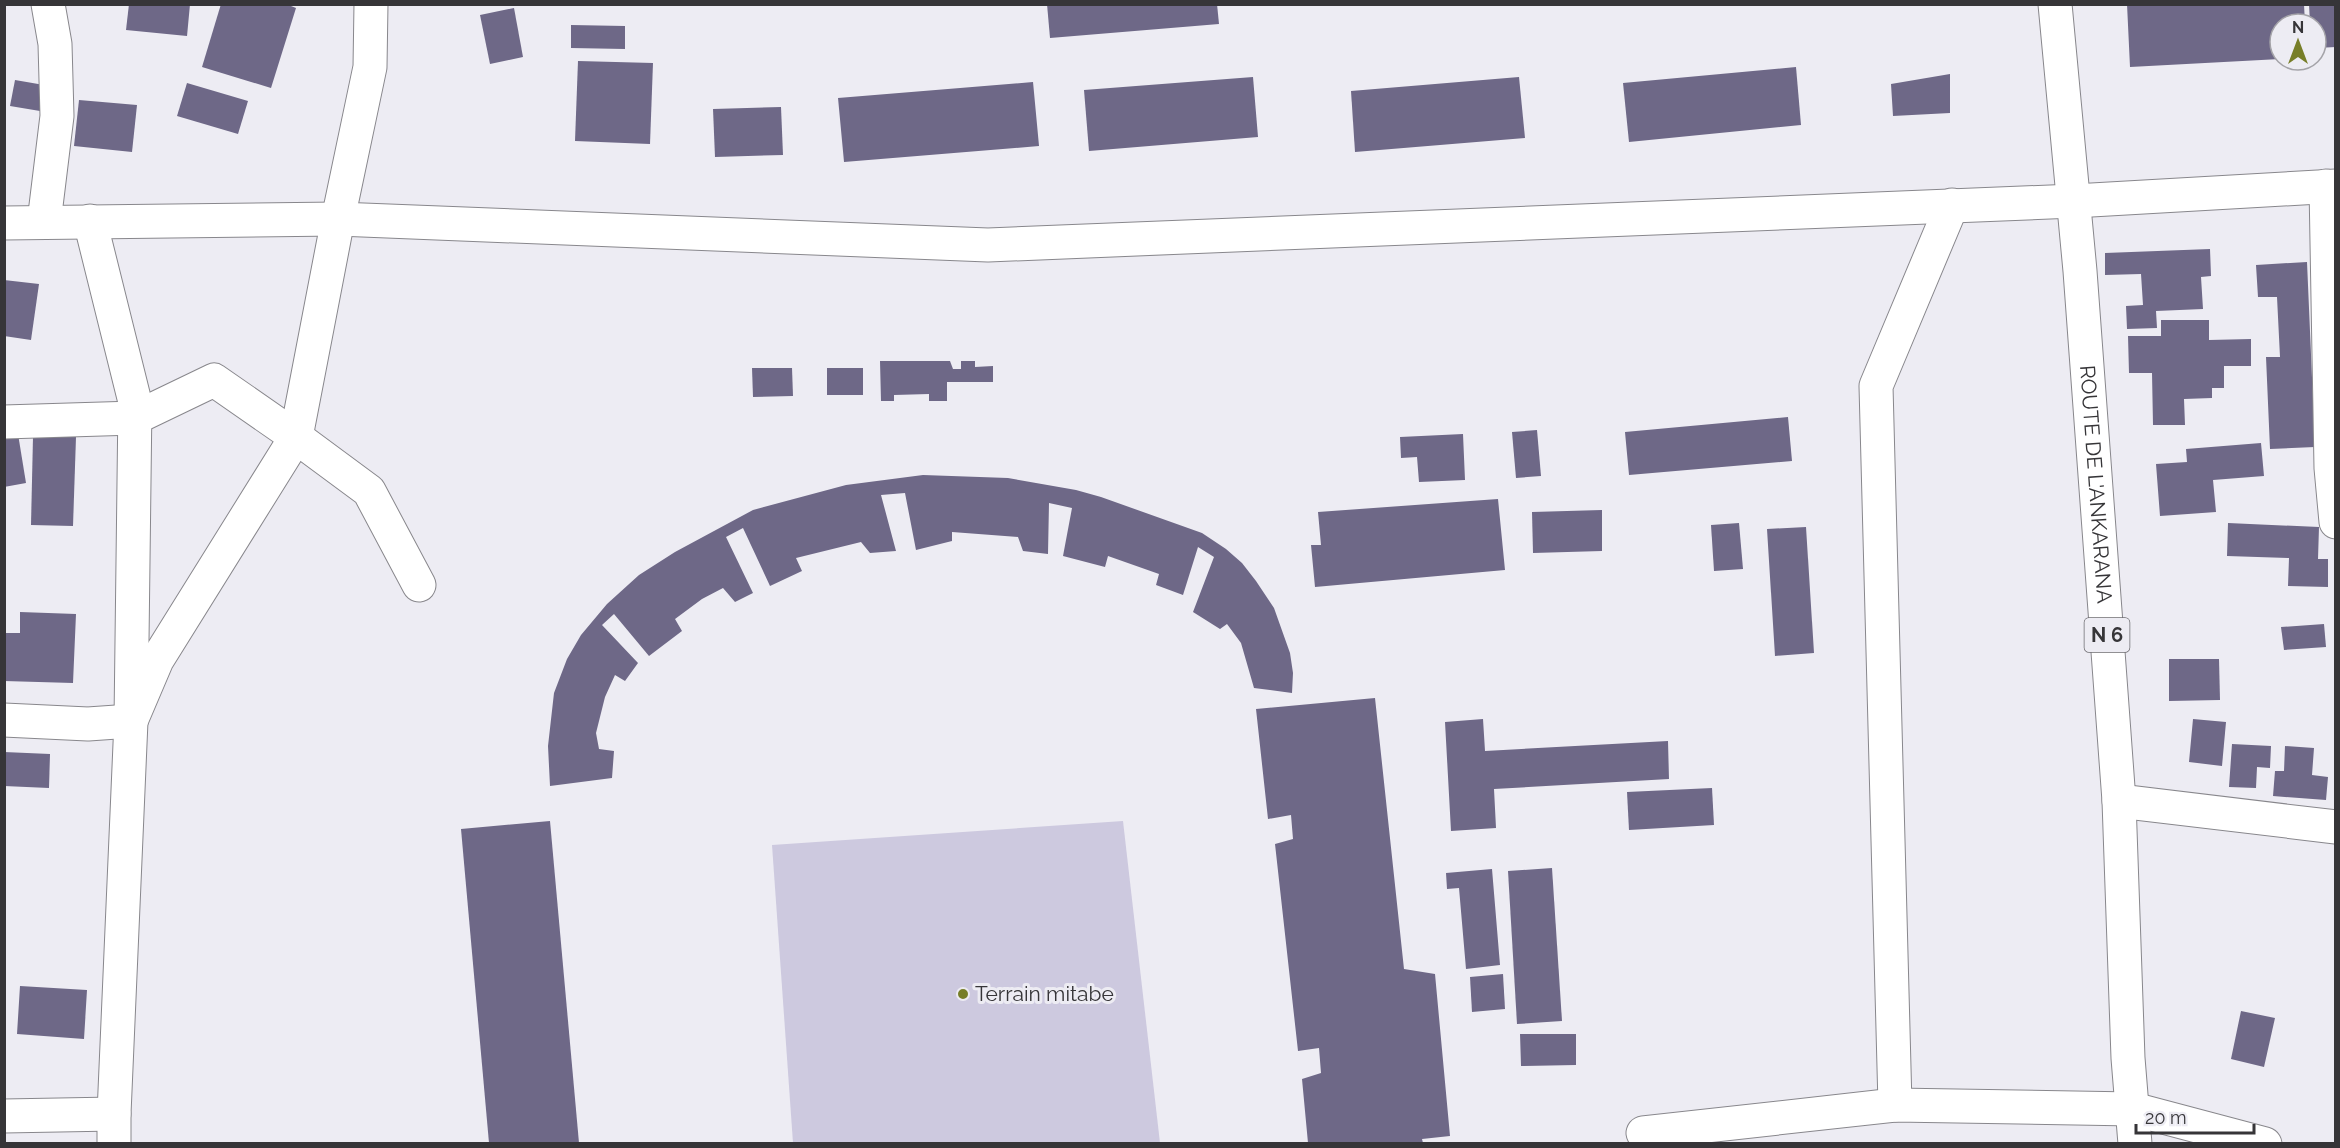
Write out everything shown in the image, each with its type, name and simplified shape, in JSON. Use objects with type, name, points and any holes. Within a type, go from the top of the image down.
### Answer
[{"type":"street","points":[[44,222],[57,116],[55,44],[48,4]]},
{"type":"street","points":[[131,722],[157,660],[296,437],[370,67],[371,4]]},
{"type":"street","name":"ROUTE DE L'ANKARANA","points":[[2055,4],[2074,201],[2119,801],[2128,1058],[2135,1143]]},
{"type":"street","points":[[4,223],[90,220],[338,219],[988,245],[2074,201],[2331,186],[2331,468],[2336,522]]},
{"type":"street","points":[[1895,1105],[1876,386],[1952,205]]},
{"type":"street","points":[[4,1116],[114,1129],[131,722],[135,402],[90,220]]},
{"type":"street","points":[[4,422],[135,418],[214,380],[369,491],[419,585]]},
{"type":"street","points":[[4,720],[88,724],[131,722]]},
{"type":"street","points":[[2119,801],[2336,827]]},
{"type":"street","points":[[1643,1133],[1895,1105],[2133,1109],[2265,1143]]},
{"type":"shaded area","name":"Terrain mitabe","points":[[1123,821],[1160,1143],[793,1143],[772,845]]},
{"type":"building","points":[[129,4],[190,4],[187,36],[126,30]]},
{"type":"building","points":[[221,4],[286,4],[296,8],[271,88],[202,67]]},
{"type":"building","points":[[1047,4],[1217,4],[1219,24],[1050,38]]},
{"type":"building","points":[[2127,4],[2304,4],[2304,12],[2268,12],[2268,60],[2130,67]]},
{"type":"building","points":[[2309,4],[2336,4],[2336,47],[2328,47],[2328,12],[2309,12]]},
{"type":"building","points":[[514,8],[523,57],[490,64],[480,15]]},
{"type":"building","points":[[571,25],[625,26],[625,49],[571,48]]},
{"type":"building","points":[[578,61],[653,63],[650,144],[575,141]]},
{"type":"building","points":[[1796,67],[1801,125],[1629,142],[1623,83]]},
{"type":"building","points":[[1950,74],[1950,113],[1893,116],[1891,84]]},
{"type":"building","points":[[1253,77],[1258,137],[1089,151],[1084,90]]},
{"type":"building","points":[[1519,77],[1525,138],[1355,152],[1351,91]]},
{"type":"building","points":[[15,80],[44,85],[40,111],[10,106]]},
{"type":"building","points":[[1033,82],[1039,146],[844,162],[838,98]]},
{"type":"building","points":[[187,83],[248,101],[238,134],[177,116]]},
{"type":"building","points":[[79,100],[137,105],[132,152],[74,146]]},
{"type":"building","points":[[781,107],[783,155],[715,157],[713,109]]},
{"type":"building","points":[[2210,249],[2211,276],[2201,277],[2203,309],[2156,311],[2157,328],[2127,329],[2126,306],[2143,305],[2141,274],[2105,275],[2105,253]]},
{"type":"building","points":[[2307,262],[2315,447],[2270,449],[2266,357],[2280,357],[2277,297],[2258,297],[2256,265]]},
{"type":"building","points":[[4,280],[39,284],[31,340],[4,336]]},
{"type":"building","points":[[2161,320],[2209,320],[2209,340],[2251,339],[2251,366],[2224,366],[2224,388],[2212,388],[2212,398],[2184,399],[2185,425],[2153,425],[2152,373],[2129,373],[2128,336],[2161,336]]},
{"type":"building","points":[[880,361],[950,361],[953,369],[961,369],[961,361],[975,361],[975,367],[993,366],[993,382],[947,382],[947,401],[929,401],[929,394],[894,395],[894,401],[881,401]]},
{"type":"building","points":[[752,368],[792,368],[793,396],[753,397]]},
{"type":"building","points":[[827,368],[863,368],[863,395],[827,395]]},
{"type":"building","points":[[1788,417],[1792,461],[1629,475],[1625,432]]},
{"type":"building","points":[[1537,430],[1541,476],[1516,478],[1512,432]]},
{"type":"building","points":[[18,434],[26,483],[4,487],[4,436]]},
{"type":"building","points":[[1463,434],[1465,480],[1419,482],[1417,457],[1401,458],[1400,437]]},
{"type":"building","points":[[33,437],[76,437],[73,526],[31,525]]},
{"type":"building","points":[[2261,443],[2264,476],[2213,480],[2216,512],[2160,516],[2156,464],[2187,462],[2186,449]]},
{"type":"building","points":[[923,475],[1008,478],[1076,490],[1202,533],[1242,563],[1274,608],[1290,653],[1293,673],[1292,693],[1254,688],[1241,643],[1227,624],[1220,629],[1193,612],[1214,557],[1198,547],[1183,595],[1156,585],[1159,574],[1108,556],[1105,567],[1063,556],[1072,508],[1049,503],[1048,554],[1023,551],[1018,537],[952,532],[952,541],[916,550],[905,493],[881,495],[896,551],[870,553],[861,542],[796,558],[802,571],[770,586],[743,528],[726,537],[753,593],[735,602],[723,588],[702,599],[675,619],[682,631],[649,656],[614,614],[602,625],[638,663],[625,681],[615,675],[605,697],[596,733],[599,749],[614,751],[612,778],[550,786],[548,746],[554,693],[567,659],[581,635],[607,604],[639,575],[675,552],[753,510],[846,485]]},
{"type":"building","points":[[1498,499],[1505,570],[1315,587],[1311,545],[1321,545],[1318,512]]},
{"type":"building","points":[[1602,510],[1602,551],[1533,553],[1532,512]]},
{"type":"building","points":[[1739,523],[1743,569],[1714,571],[1711,525]]},
{"type":"building","points":[[2228,523],[2319,527],[2318,559],[2328,559],[2328,587],[2288,586],[2289,558],[2227,556]]},
{"type":"building","points":[[1806,527],[1814,653],[1775,656],[1767,529]]},
{"type":"building","points":[[20,612],[76,614],[73,683],[4,681],[4,633],[20,633]]},
{"type":"building","points":[[2324,624],[2326,647],[2284,650],[2281,627]]},
{"type":"building","points":[[2169,659],[2219,659],[2220,700],[2169,701]]},
{"type":"building","points":[[1375,698],[1404,969],[1435,974],[1450,1136],[1422,1139],[1423,1143],[1308,1143],[1302,1079],[1321,1073],[1319,1048],[1298,1051],[1275,844],[1293,839],[1291,815],[1268,819],[1256,709]]},
{"type":"building","points":[[1483,719],[1485,751],[1668,741],[1669,779],[1494,789],[1496,828],[1451,831],[1445,722]]},
{"type":"building","points":[[2193,719],[2226,722],[2222,766],[2189,762]]},
{"type":"building","points":[[2232,744],[2271,746],[2270,768],[2257,767],[2256,788],[2229,787]]},
{"type":"building","points":[[2285,746],[2314,748],[2312,775],[2328,777],[2326,800],[2273,796],[2275,771],[2284,771]]},
{"type":"building","points":[[4,752],[50,754],[49,788],[4,786]]},
{"type":"building","points":[[1712,788],[1714,825],[1629,830],[1627,792]]},
{"type":"building","points":[[550,821],[579,1143],[489,1143],[461,829]]},
{"type":"building","points":[[1552,868],[1562,1021],[1517,1024],[1508,871]]},
{"type":"building","points":[[1492,869],[1500,965],[1466,969],[1459,888],[1447,889],[1446,873]]},
{"type":"building","points":[[1503,974],[1505,1009],[1472,1012],[1470,977]]},
{"type":"building","points":[[20,986],[87,990],[84,1039],[17,1034]]},
{"type":"building","points":[[2241,1011],[2275,1018],[2264,1067],[2231,1059]]},
{"type":"building","points":[[1520,1034],[1576,1034],[1576,1065],[1521,1066]]},
{"type":"place","name":"Terrain mitabe","points":[[963,994]]}]
